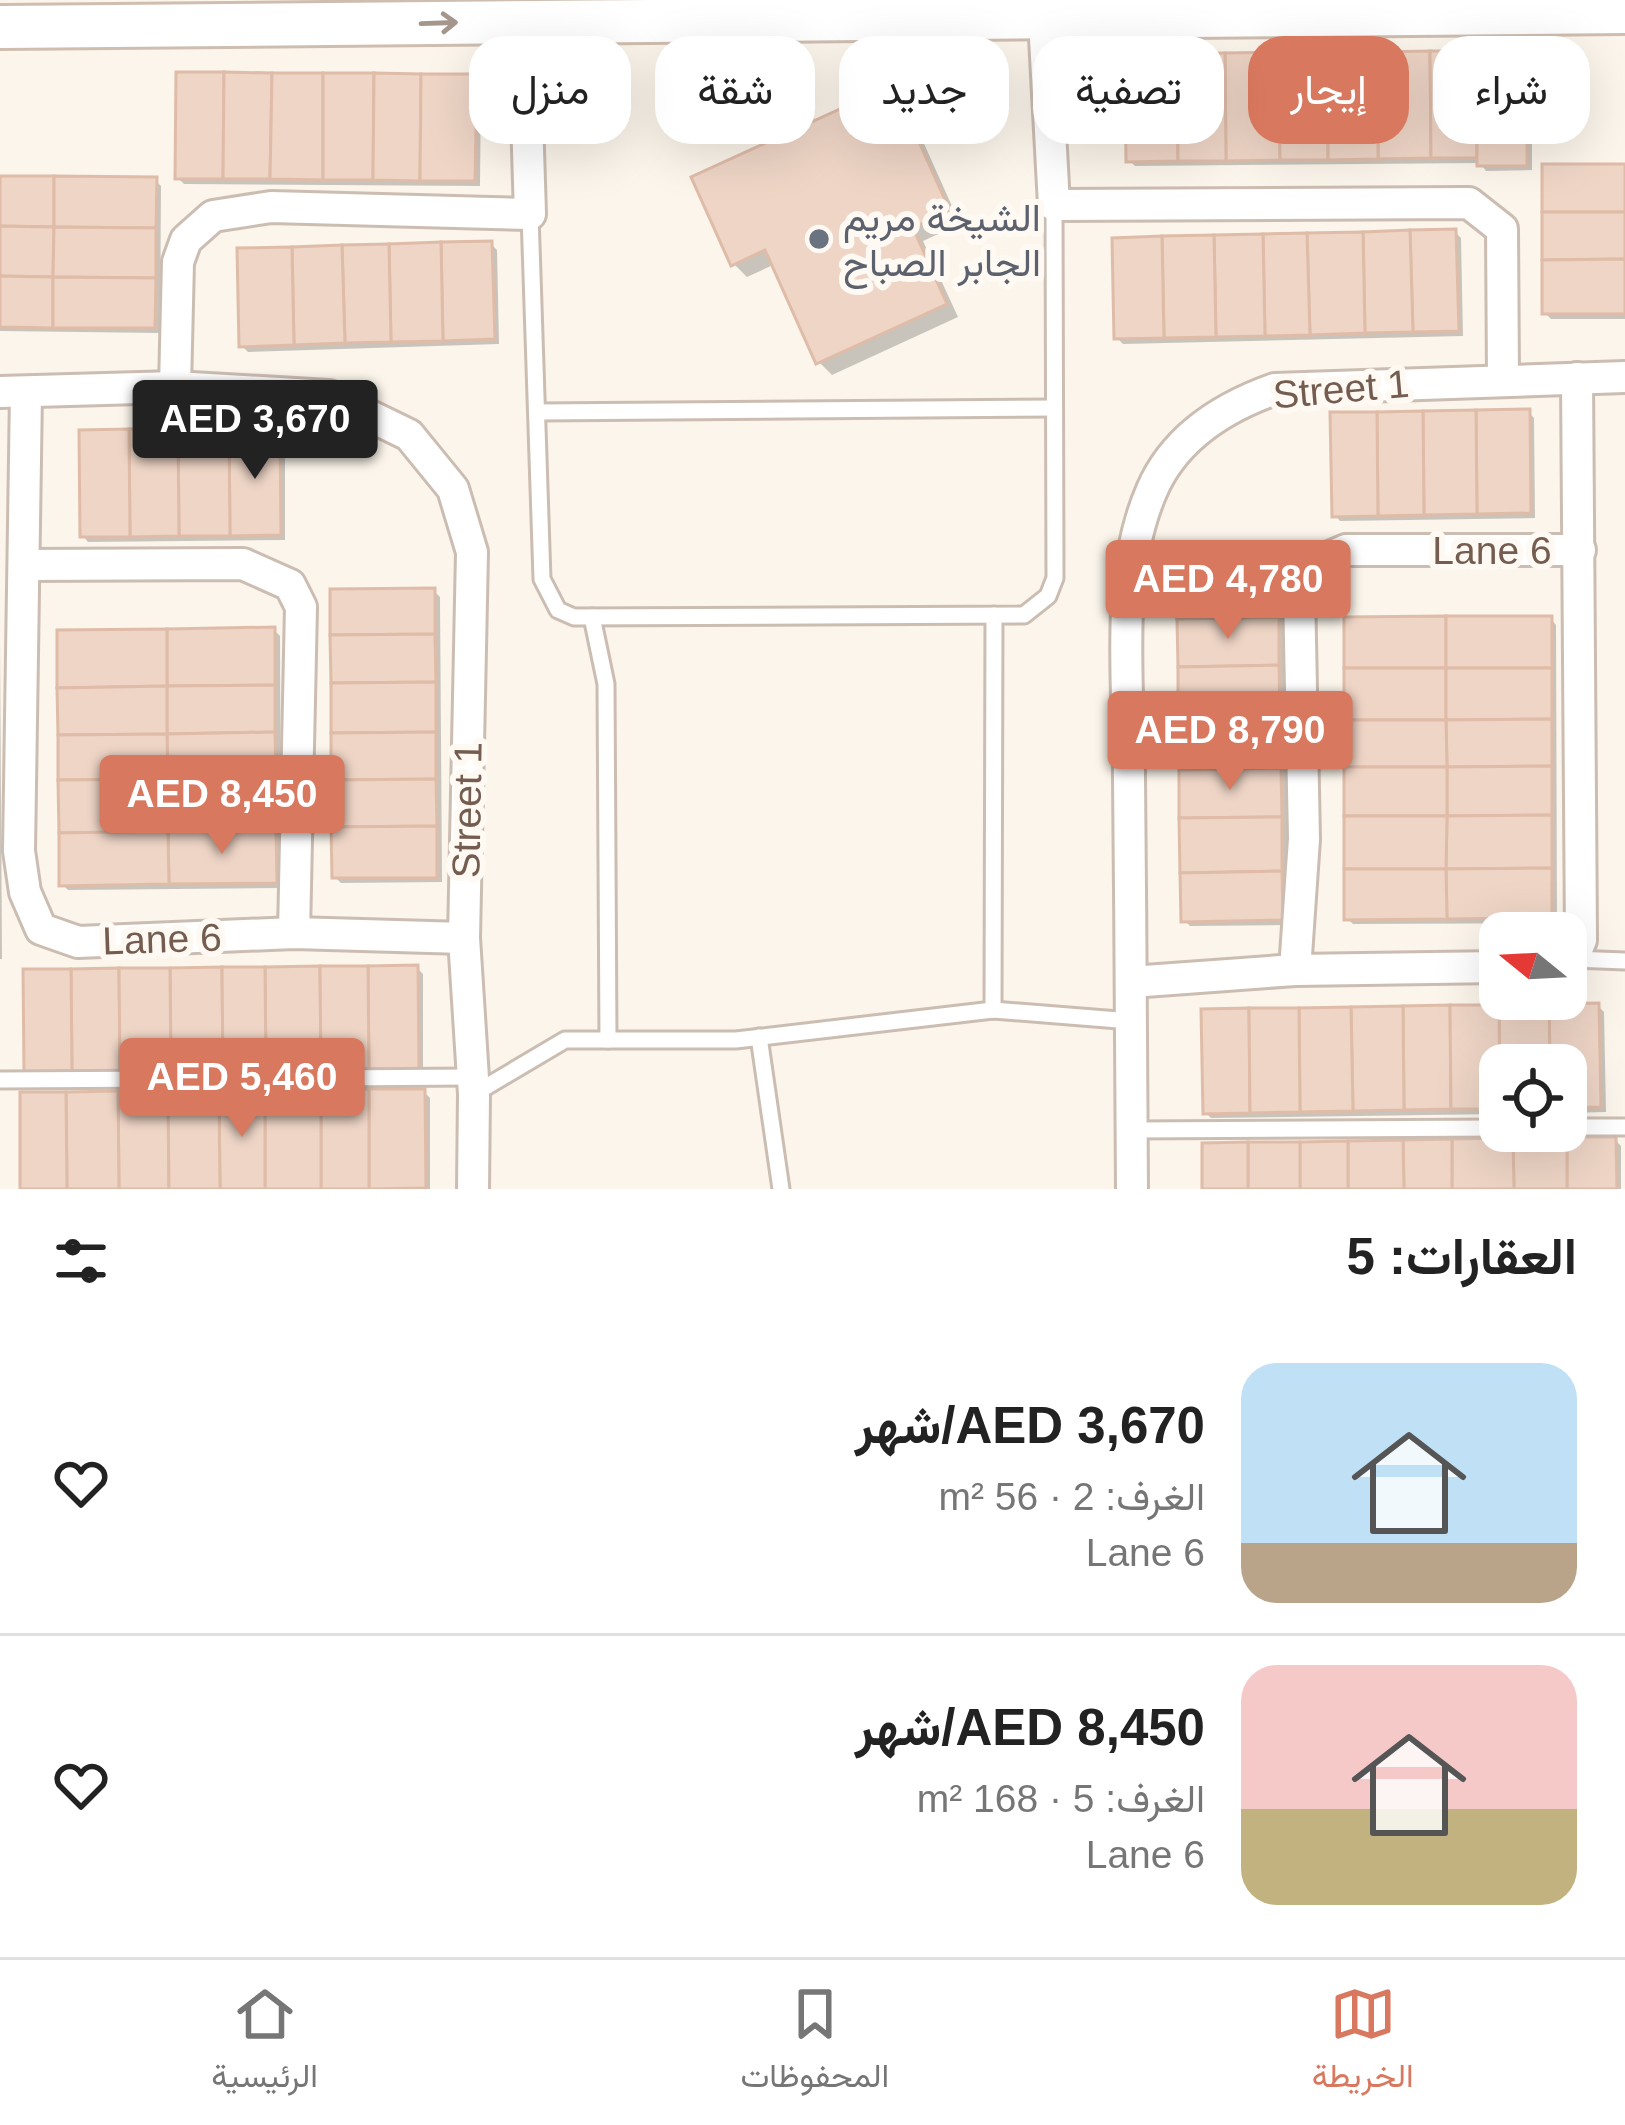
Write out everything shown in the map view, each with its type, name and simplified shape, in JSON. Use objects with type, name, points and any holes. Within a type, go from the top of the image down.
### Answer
[{"type":"main road","points":[[0,4],[524,20],[1625,12]]},
{"type":"main road","points":[[0,27],[52,9]]},
{"type":"street","points":[[1044,19],[1054,205],[1469,203],[1502,230],[1503,378]]},
{"type":"street","points":[[175,387],[178,262],[186,240],[213,216],[271,206],[530,214],[524,20]]},
{"type":"street","name":"Street 1","points":[[1132,1189],[1128,650],[1133,538],[1154,484],[1190,437],[1227,406],[1275,389],[1625,377]]},
{"type":"street","name":"Lane 6","points":[[1576,378],[1581,912]]},
{"type":"street","name":"Street 1","points":[[13,392],[175,387],[329,396],[409,435],[453,489],[472,552],[464,938],[474,1086],[473,1189]]},
{"type":"street","name":"Lane 6","points":[[13,392],[24,565],[19,851],[25,892],[41,929],[78,942],[293,933],[464,938]]},
{"type":"street","name":"Lane 6","points":[[1295,970],[1304,839],[1299,590],[1308,576],[1318,562],[1346,550],[1580,550]]},
{"type":"street","points":[[24,565],[243,564],[290,585],[301,607],[293,933]]},
{"type":"street","points":[[1131,982],[1295,970],[1479,967]]},
{"type":"lane","points":[[530,214],[542,579],[558,610],[592,617],[1024,615],[1037,609],[1055,578],[1054,205]]},
{"type":"lane","points":[[539,412],[1053,408]]},
{"type":"lane","points":[[993,1010],[994,615]]},
{"type":"lane","points":[[592,617],[606,684],[608,1040]]},
{"type":"lane","points":[[1587,961],[1625,961]]},
{"type":"lane","points":[[0,1080],[474,1086],[565,1040],[759,1037],[993,1010],[1131,1021]]},
{"type":"lane","points":[[759,1037],[781,1189]]},
{"type":"lane","points":[[1587,1127],[1625,1127]]},
{"type":"lane","points":[[1132,1130],[1479,1128]]},
{"type":"building","points":[[1409,51],[1430,51],[1431,158],[1378,159],[1378,144],[1409,144]]},
{"type":"building","points":[[1433,51],[1433,144],[1477,144],[1477,158],[1431,158]]},
{"type":"building","points":[[1225,53],[1248,53],[1248,144],[1280,144],[1280,160],[1226,161]]},
{"type":"building","points":[[1225,53],[1226,161],[1178,161],[1178,144],[1224,144]]},
{"type":"building","points":[[176,72],[224,72],[223,179],[175,179]]},
{"type":"building","points":[[224,72],[272,73],[270,179],[223,179]]},
{"type":"building","points":[[272,73],[323,73],[323,180],[270,179]]},
{"type":"building","points":[[323,73],[374,73],[373,180],[323,180]]},
{"type":"building","points":[[374,73],[421,74],[420,181],[373,180]]},
{"type":"building","points":[[421,74],[469,74],[469,144],[476,144],[475,181],[420,181]]},
{"type":"building","name":"الشيخة مريم الجابر الصباح","points":[[839,109],[839,144],[920,144],[950,211],[913,228],[947,304],[816,364],[765,250],[731,266],[691,177],[763,144],[815,144],[815,120]]},
{"type":"building","points":[[1126,144],[1178,144],[1178,161],[1126,162]]},
{"type":"building","points":[[1280,144],[1328,144],[1328,160],[1280,160]]},
{"type":"building","points":[[1328,144],[1378,144],[1378,159],[1328,160]]},
{"type":"building","points":[[1477,144],[1527,144],[1527,166],[1477,166]]},
{"type":"building","points":[[1542,164],[1625,164],[1625,212],[1542,212]]},
{"type":"building","points":[[0,176],[54,176],[54,227],[0,226]]},
{"type":"building","points":[[54,176],[157,177],[156,228],[54,227]]},
{"type":"building","points":[[1542,212],[1625,212],[1625,259],[1542,260]]},
{"type":"building","points":[[0,226],[54,227],[53,277],[0,276]]},
{"type":"building","points":[[54,227],[156,228],[156,278],[53,277]]},
{"type":"building","points":[[1456,229],[1459,331],[1413,332],[1410,230]]},
{"type":"building","points":[[1410,230],[1413,332],[1365,333],[1363,232]]},
{"type":"building","points":[[1363,232],[1365,333],[1310,335],[1307,233]]},
{"type":"building","points":[[1307,233],[1310,335],[1265,336],[1263,234]]},
{"type":"building","points":[[1263,234],[1265,336],[1216,337],[1214,235]]},
{"type":"building","points":[[1214,235],[1216,337],[1164,338],[1162,236]]},
{"type":"building","points":[[1162,236],[1164,338],[1114,339],[1112,238]]},
{"type":"building","points":[[492,241],[495,339],[443,341],[441,242]]},
{"type":"building","points":[[441,242],[443,341],[391,342],[389,244]]},
{"type":"building","points":[[389,244],[391,342],[345,343],[342,245]]},
{"type":"building","points":[[342,245],[345,343],[294,345],[292,247]]},
{"type":"building","points":[[292,247],[294,345],[239,347],[237,248]]},
{"type":"building","points":[[1625,259],[1625,314],[1542,314],[1542,260]]},
{"type":"building","points":[[0,276],[53,277],[53,328],[0,327]]},
{"type":"building","points":[[53,277],[156,278],[155,328],[53,328]]},
{"type":"building","points":[[1530,409],[1531,513],[1477,514],[1476,410]]},
{"type":"building","points":[[1476,410],[1477,514],[1424,515],[1423,411]]},
{"type":"building","points":[[1423,411],[1424,515],[1378,516],[1377,412]]},
{"type":"building","points":[[1330,412],[1377,412],[1378,516],[1332,517]]},
{"type":"building","points":[[229,428],[280,428],[281,535],[230,536]]},
{"type":"building","points":[[229,428],[230,536],[179,536],[178,429]]},
{"type":"building","points":[[129,429],[178,429],[179,536],[130,537]]},
{"type":"building","points":[[129,429],[130,537],[80,537],[79,430]]},
{"type":"building","points":[[1278,564],[1279,617],[1177,619],[1176,565]]},
{"type":"building","points":[[435,588],[435,634],[330,635],[330,589]]},
{"type":"building","points":[[1446,616],[1446,668],[1344,668],[1344,617]]},
{"type":"building","points":[[1446,616],[1552,616],[1552,668],[1446,668]]},
{"type":"building","points":[[1279,617],[1279,665],[1178,667],[1177,619]]},
{"type":"building","points":[[275,627],[275,685],[167,686],[167,629]]},
{"type":"building","points":[[167,629],[167,686],[57,688],[57,630]]},
{"type":"building","points":[[435,634],[436,682],[331,683],[330,635]]},
{"type":"building","points":[[1279,665],[1280,717],[1178,719],[1178,667]]},
{"type":"building","points":[[1344,668],[1446,668],[1446,720],[1344,720]]},
{"type":"building","points":[[1446,668],[1552,668],[1552,719],[1446,720]]},
{"type":"building","points":[[436,682],[436,732],[331,733],[331,683]]},
{"type":"building","points":[[275,685],[275,732],[167,734],[167,686]]},
{"type":"building","points":[[167,686],[167,734],[58,735],[57,688]]},
{"type":"building","points":[[1280,717],[1281,768],[1179,770],[1178,719]]},
{"type":"building","points":[[1552,719],[1552,766],[1447,767],[1446,720]]},
{"type":"building","points":[[1344,720],[1446,720],[1447,767],[1344,767]]},
{"type":"building","points":[[275,732],[276,778],[168,779],[167,734]]},
{"type":"building","points":[[436,732],[436,779],[331,780],[331,733]]},
{"type":"building","points":[[167,734],[168,779],[58,780],[58,735]]},
{"type":"building","points":[[1552,766],[1552,815],[1447,816],[1447,767]]},
{"type":"building","points":[[1344,767],[1447,767],[1447,816],[1344,816]]},
{"type":"building","points":[[1281,768],[1282,817],[1179,818],[1179,770]]},
{"type":"building","points":[[276,778],[276,830],[168,831],[168,779]]},
{"type":"building","points":[[168,779],[168,831],[59,833],[58,780]]},
{"type":"building","points":[[436,779],[437,826],[331,827],[331,780]]},
{"type":"building","points":[[1552,815],[1552,868],[1446,869],[1447,816]]},
{"type":"building","points":[[1344,816],[1447,816],[1446,869],[1344,869]]},
{"type":"building","points":[[1282,817],[1282,871],[1180,873],[1179,818]]},
{"type":"building","points":[[437,826],[437,878],[332,878],[331,827]]},
{"type":"building","points":[[276,830],[277,883],[169,884],[168,831]]},
{"type":"building","points":[[168,831],[169,884],[59,886],[59,833]]},
{"type":"building","points":[[1552,868],[1552,912],[1479,912],[1479,919],[1447,919],[1446,869]]},
{"type":"building","points":[[1344,869],[1446,869],[1447,919],[1344,920]]},
{"type":"building","points":[[1282,871],[1283,920],[1181,922],[1180,873]]},
{"type":"building","points":[[418,965],[419,1069],[369,1069],[368,966]]},
{"type":"building","points":[[320,966],[321,1070],[266,1070],[265,967]]},
{"type":"building","points":[[320,966],[368,966],[369,1069],[321,1070]]},
{"type":"building","points":[[222,967],[223,1071],[171,1071],[170,968]]},
{"type":"building","points":[[222,967],[265,967],[266,1070],[223,1071]]},
{"type":"building","points":[[119,968],[120,1072],[72,1072],[71,969]]},
{"type":"building","points":[[119,968],[170,968],[171,1071],[120,1072]]},
{"type":"building","points":[[23,969],[71,969],[72,1072],[24,1073]]},
{"type":"building","points":[[1587,1003],[1599,1003],[1601,1107],[1587,1107],[1587,1044],[1550,1044],[1549,1020],[1587,1020]]},
{"type":"building","points":[[1450,1005],[1451,1109],[1404,1110],[1403,1006]]},
{"type":"building","points":[[1450,1005],[1479,1005],[1479,1020],[1499,1020],[1499,1044],[1479,1044],[1479,1109],[1451,1109]]},
{"type":"building","points":[[1403,1006],[1404,1110],[1353,1111],[1351,1007]]},
{"type":"building","points":[[1351,1007],[1353,1111],[1300,1112],[1299,1008]]},
{"type":"building","points":[[1249,1008],[1250,1113],[1203,1114],[1201,1009]]},
{"type":"building","points":[[1249,1008],[1299,1008],[1300,1112],[1250,1113]]},
{"type":"building","points":[[1499,1020],[1549,1020],[1550,1044],[1499,1044]]},
{"type":"building","points":[[369,1089],[425,1089],[426,1188],[369,1189]]},
{"type":"building","points":[[369,1089],[369,1189],[321,1189],[321,1090]]},
{"type":"building","points":[[265,1090],[321,1090],[321,1189],[265,1189]]},
{"type":"building","points":[[265,1090],[265,1189],[220,1189],[219,1091]]},
{"type":"building","points":[[118,1091],[168,1091],[169,1189],[119,1189]]},
{"type":"building","points":[[118,1091],[119,1189],[67,1189],[66,1092]]},
{"type":"building","points":[[168,1091],[219,1091],[220,1189],[169,1189]]},
{"type":"building","points":[[20,1092],[66,1092],[67,1189],[20,1189]]},
{"type":"building","points":[[1587,1137],[1616,1137],[1617,1189],[1567,1189],[1567,1152],[1587,1152]]},
{"type":"building","points":[[1452,1139],[1479,1139],[1479,1152],[1513,1152],[1514,1189],[1452,1189]]},
{"type":"building","points":[[1452,1139],[1452,1189],[1404,1189],[1403,1140]]},
{"type":"building","points":[[1403,1140],[1404,1189],[1348,1189],[1348,1141]]},
{"type":"building","points":[[1348,1141],[1348,1189],[1300,1189],[1300,1142]]},
{"type":"building","points":[[1248,1142],[1300,1142],[1300,1189],[1248,1189]]},
{"type":"building","points":[[1248,1142],[1248,1189],[1202,1189],[1202,1143]]},
{"type":"building","points":[[1513,1152],[1567,1152],[1567,1189],[1514,1189]]},
{"type":"place","name":"الشيخة مريم الجابر الصباح","points":[[819,239]]}]
